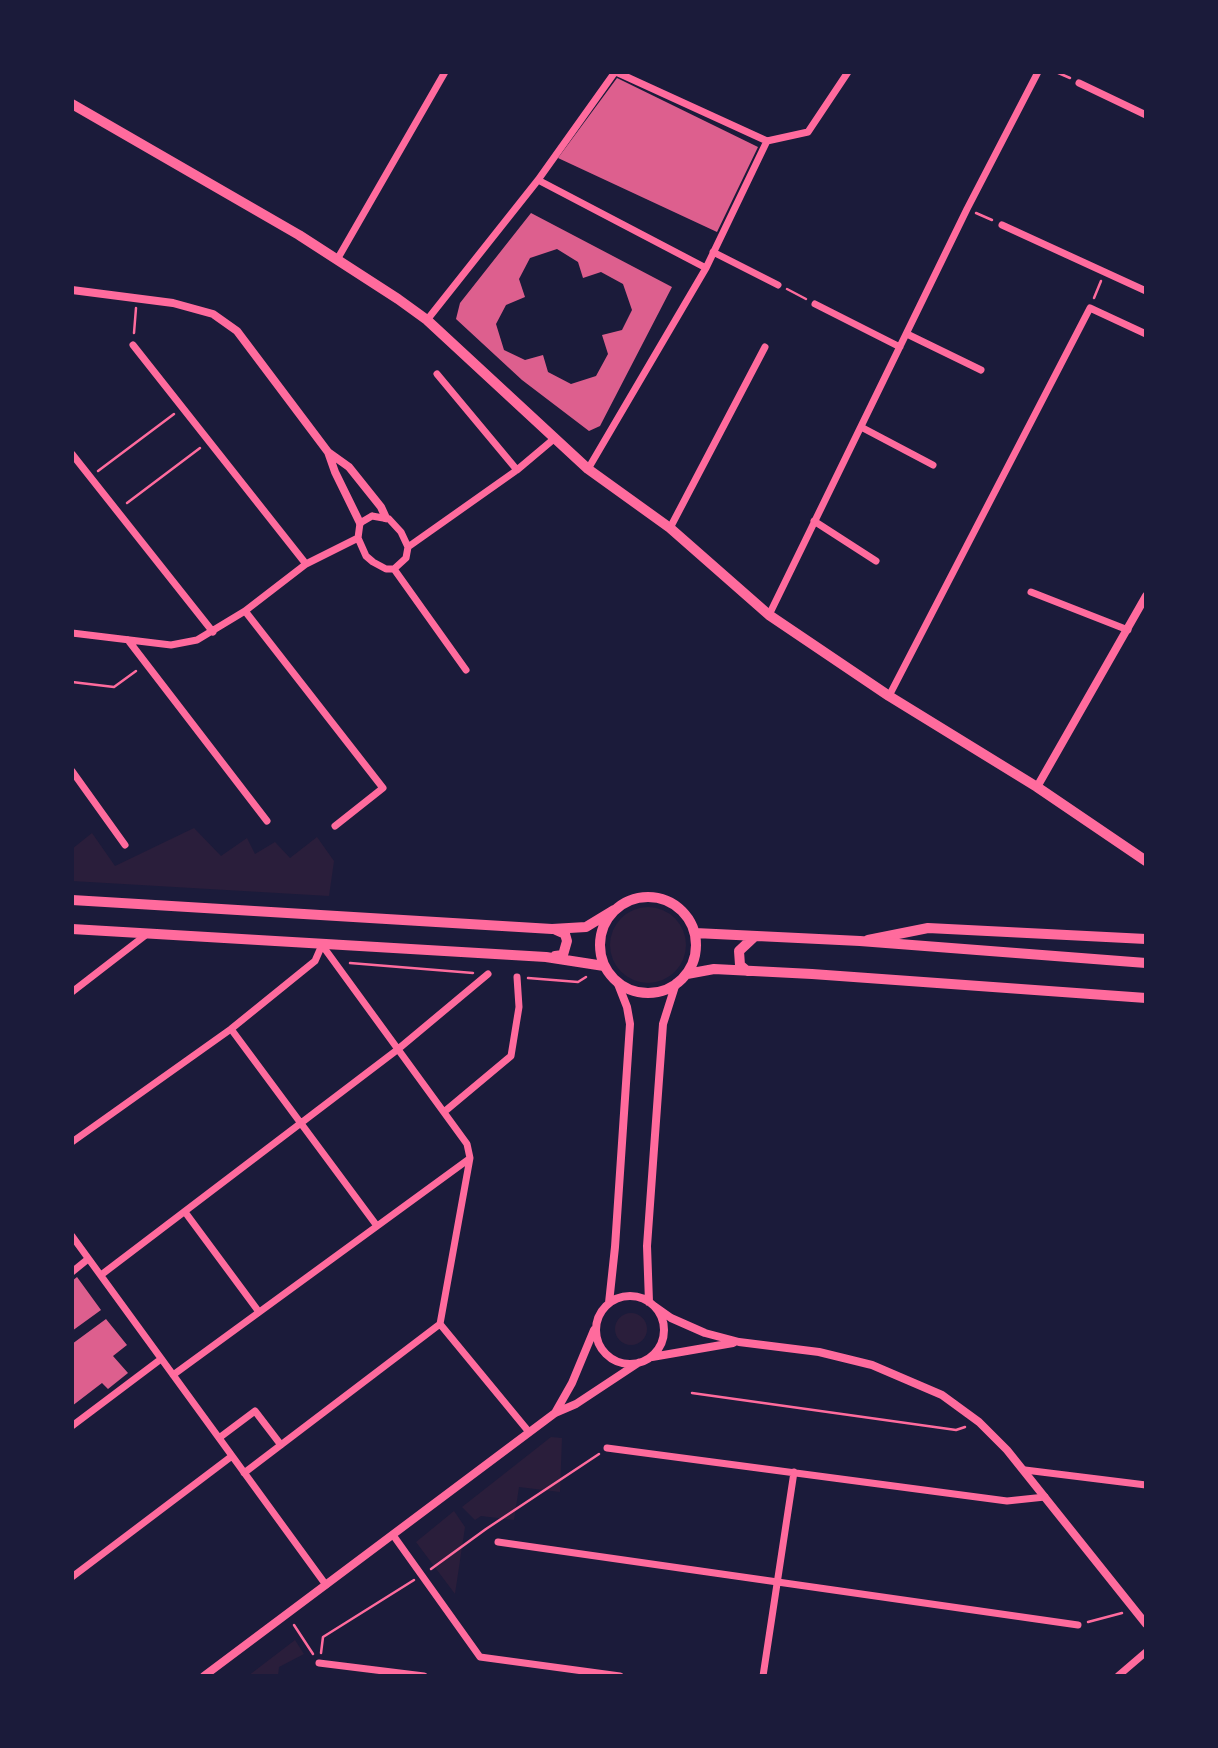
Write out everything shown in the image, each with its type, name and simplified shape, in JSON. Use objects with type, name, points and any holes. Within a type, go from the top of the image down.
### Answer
[{"type":"main road","points":[[72,104],[338,258],[427,320],[588,469],[670,528],[769,615],[889,696],[1037,787],[1146,861]]},
{"type":"main road","points":[[72,900],[552,929],[586,927],[626,901],[654,897],[668,901],[690,920],[697,947],[687,974],[668,989],[656,993],[642,993],[618,984],[604,966],[599,951],[600,936],[614,909]]},
{"type":"main road","points":[[860,942],[928,928],[1146,939]]},
{"type":"main road","points":[[72,929],[546,957],[604,966]]},
{"type":"main road","points":[[546,957],[563,955],[568,941],[565,934],[552,929]]},
{"type":"main road","points":[[695,933],[1146,963]]},
{"type":"main road","points":[[747,971],[740,965],[739,951],[754,937]]},
{"type":"main road","points":[[687,974],[714,969],[989,985],[1146,998]]},
{"type":"street","points":[[338,258],[445,72]]},
{"type":"street","points":[[427,320],[538,180],[615,72],[767,141],[808,132],[848,72]]},
{"type":"street","points":[[769,615],[967,209],[1038,72]]},
{"type":"street","points":[[1079,83],[1146,115]]},
{"type":"street","points":[[588,469],[706,268],[767,141]]},
{"type":"street","points":[[538,180],[706,268]]},
{"type":"street","points":[[1002,225],[1146,291]]},
{"type":"street","points":[[713,253],[778,285]]},
{"type":"street","points":[[72,290],[173,303],[213,314],[237,331],[328,452],[349,467],[381,507],[386,518],[401,532],[408,547]]},
{"type":"street","points":[[816,304],[900,347]]},
{"type":"street","points":[[889,696],[1090,308],[1146,334]]},
{"type":"street","points":[[907,334],[981,370]]},
{"type":"street","points":[[133,345],[306,564]]},
{"type":"street","points":[[670,528],[765,348]]},
{"type":"street","points":[[437,374],[517,470]]},
{"type":"street","points":[[861,427],[933,465]]},
{"type":"street","points":[[328,452],[360,523],[358,538],[373,562],[386,569],[394,569],[405,558],[408,547],[517,470],[555,438]]},
{"type":"street","points":[[72,454],[213,632]]},
{"type":"street","points":[[360,523],[372,516],[386,518]]},
{"type":"street","points":[[814,521],[876,561]]},
{"type":"street","points":[[72,633],[171,645],[197,640],[244,611],[306,564],[358,538]]},
{"type":"street","points":[[394,569],[466,670]]},
{"type":"street","points":[[1031,592],[1128,630]]},
{"type":"street","points":[[1037,787],[1146,596]]},
{"type":"street","points":[[244,611],[383,788],[335,826]]},
{"type":"street","points":[[128,640],[267,821]]},
{"type":"street","points":[[72,771],[125,845]]},
{"type":"street","points":[[72,992],[147,934]]},
{"type":"street","points":[[72,1142],[230,1029],[315,961],[322,945],[467,1144],[470,1158],[440,1324],[244,1473]]},
{"type":"street","points":[[101,1275],[397,1050],[488,974]]},
{"type":"street","points":[[444,1112],[511,1056],[519,1007],[517,977]]},
{"type":"street","points":[[650,1357],[662,1342],[664,1333],[660,1314],[651,1304],[647,1246],[663,1024],[676,983]]},
{"type":"street","points":[[609,1303],[630,1024],[618,984]]},
{"type":"street","points":[[230,1029],[377,1226]]},
{"type":"street","points":[[173,1375],[470,1158]]},
{"type":"street","points":[[185,1212],[259,1312]]},
{"type":"street","points":[[72,1236],[326,1585]]},
{"type":"street","points":[[72,1272],[88,1259]]},
{"type":"street","points":[[555,1413],[572,1383],[602,1310],[609,1303],[629,1296],[651,1304],[686,1326],[739,1342],[819,1352],[872,1365],[943,1395],[979,1422],[1024,1470],[1146,1624]]},
{"type":"street","points":[[440,1324],[529,1432]]},
{"type":"street","points":[[595,1327],[596,1338],[607,1356],[627,1364],[638,1363]]},
{"type":"street","points":[[204,1676],[555,1413],[576,1404],[650,1357],[739,1342]]},
{"type":"street","points":[[72,1426],[161,1359]]},
{"type":"street","points":[[219,1438],[255,1410],[281,1445]]},
{"type":"street","points":[[607,1448],[1007,1501],[1045,1497]]},
{"type":"street","points":[[72,1577],[233,1456]]},
{"type":"street","points":[[1024,1470],[1146,1485]]},
{"type":"street","points":[[764,1676],[794,1472]]},
{"type":"street","points":[[393,1535],[480,1657],[620,1676]]},
{"type":"street","points":[[498,1542],[1078,1625]]},
{"type":"street","points":[[1134,1609],[1146,1611]]},
{"type":"street","points":[[1118,1676],[1146,1652]]},
{"type":"street","points":[[319,1663],[379,1673],[424,1676]]},
{"type":"street","points":[[544,1676],[545,1666]]},
{"type":"path","points":[[967,209],[1002,225]]},
{"type":"path","points":[[1090,308],[1105,272]]},
{"type":"path","points":[[778,285],[816,304]]},
{"type":"path","points":[[133,345],[136,298]]},
{"type":"path","points":[[89,477],[183,408]]},
{"type":"path","points":[[116,511],[209,442]]},
{"type":"path","points":[[72,682],[114,687],[146,664]]},
{"type":"path","points":[[335,962],[488,974]]},
{"type":"path","points":[[517,977],[578,982],[604,966]]},
{"type":"path","points":[[692,1393],[956,1430],[979,1422]]},
{"type":"path","points":[[319,1663],[323,1637],[422,1575],[486,1528],[607,1448]]},
{"type":"path","points":[[1078,1625],[1134,1609]]},
{"type":"path","points":[[299,1631],[319,1663]]},
{"type":"shaded area","points":[[194,828],[221,856],[247,838],[255,854],[275,842],[290,858],[317,837],[334,861],[329,896],[72,881],[72,849],[92,833],[115,866]]},
{"type":"shaded area","points":[[648,907],[662,910],[675,918],[683,931],[686,945],[683,959],[675,972],[662,980],[648,983],[634,980],[621,972],[613,959],[610,945],[613,931],[621,918],[634,910]]},
{"type":"shaded area","points":[[631,1313],[642,1318],[647,1329],[642,1340],[631,1345],[620,1340],[615,1329],[620,1318]]},
{"type":"shaded area","points":[[551,1437],[562,1438],[560,1492],[519,1487],[514,1520],[481,1516],[475,1520],[462,1507]]},
{"type":"shaded area","points":[[454,1511],[465,1527],[455,1594],[416,1542]]},
{"type":"shaded area","points":[[295,1640],[304,1654],[279,1667],[278,1676],[248,1676]]},
{"type":"building","points":[[617,78],[758,147],[717,232],[558,158]]},
{"type":"building","points":[[531,213],[672,287],[600,426],[589,431],[522,380],[456,319],[460,303]],"holes":[[[557,249],[578,262],[583,278],[601,272],[623,284],[632,310],[622,330],[602,335],[608,354],[596,376],[571,384],[548,372],[543,355],[525,360],[504,350],[496,324],[506,305],[525,297],[519,279],[530,258]]]},
{"type":"building","points":[[77,1277],[101,1310],[72,1331],[72,1281]]},
{"type":"building","points":[[106,1319],[127,1345],[113,1356],[128,1373],[108,1389],[102,1383],[72,1406],[72,1344]]}]
